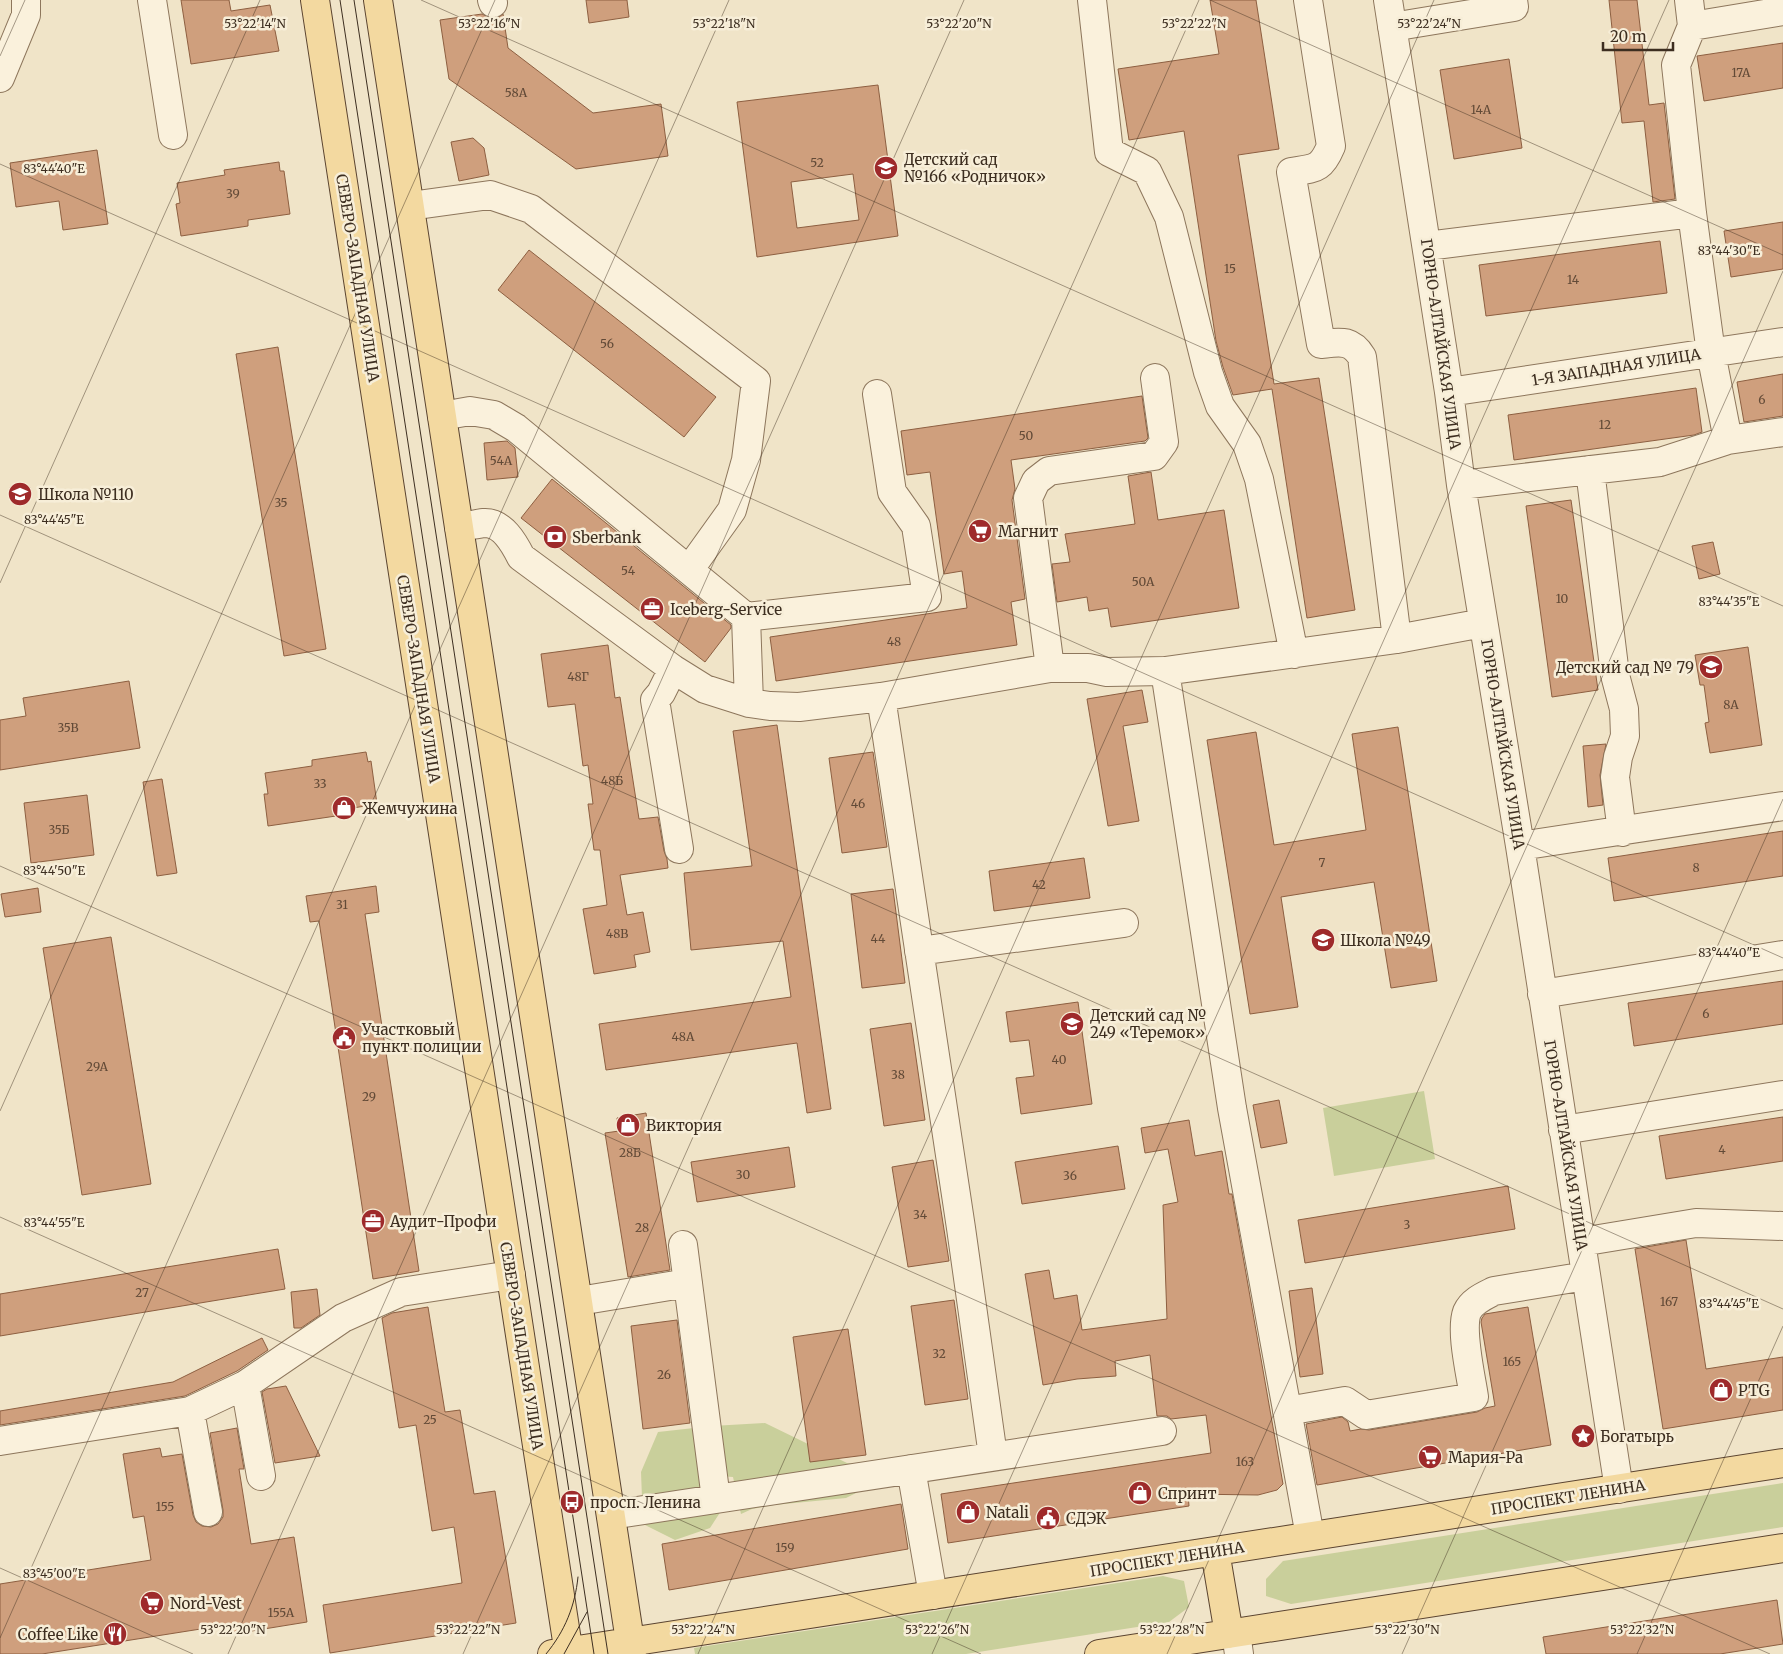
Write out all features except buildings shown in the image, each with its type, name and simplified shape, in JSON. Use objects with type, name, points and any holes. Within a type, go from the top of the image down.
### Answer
[{"type":"main road","name":"СЕВЕРО-ЗАПАДНАЯ УЛИЦА","points":[[315,0],[511,1275],[563,1653]]},
{"type":"main road","points":[[378,0],[631,1648]]},
{"type":"main road","name":"ПРОСПЕКТ ЛЕНИНА","points":[[563,1653],[631,1648],[933,1595],[1783,1463]]},
{"type":"main road","points":[[1099,1654],[1235,1640],[1783,1548]]},
{"type":"main road","points":[[1215,1551],[1235,1640]]},
{"type":"street","points":[[0,78],[26,15],[26,0]]},
{"type":"street","points":[[152,0],[173,135]]},
{"type":"street","points":[[1092,0],[1109,152],[1147,171],[1169,217],[1208,372],[1220,406],[1247,444],[1259,479],[1294,654]]},
{"type":"street","points":[[1308,0],[1331,146],[1325,160],[1315,168],[1291,172],[1321,344],[1344,342],[1356,348],[1362,357],[1397,639]]},
{"type":"street","name":"ГОРНО-АЛТАЙСКАЯ УЛИЦА","points":[[1388,0],[1427,246],[1482,623],[1520,846],[1619,1489]]},
{"type":"street","points":[[1392,27],[1514,6],[1513,0]]},
{"type":"street","points":[[1728,440],[1711,353],[1692,213],[1676,66],[1690,13],[1783,11]]},
{"type":"street","points":[[410,206],[490,195],[530,209],[756,381],[746,460],[732,510],[689,570]]},
{"type":"street","points":[[1427,246],[1692,213]]},
{"type":"street","name":"1-Я ЗАПАДНАЯ УЛИЦА","points":[[1449,392],[1783,342]]},
{"type":"street","points":[[1050,668],[1028,498],[1036,481],[1049,471],[1154,456],[1164,442],[1154,378]]},
{"type":"street","points":[[442,416],[470,411],[494,415],[516,428],[746,617],[927,597],[916,526],[892,492],[877,394]]},
{"type":"street","points":[[1461,485],[1660,462],[1728,440],[1783,432]]},
{"type":"street","points":[[1590,470],[1615,675],[1624,709],[1625,736],[1618,757],[1615,777],[1622,832]]},
{"type":"street","points":[[459,527],[486,523],[498,527],[514,543],[521,557],[673,669],[706,689],[749,703],[799,707],[881,698],[1050,668],[1069,667],[1116,672],[1165,671],[1397,639],[1482,623]]},
{"type":"street","points":[[746,617],[749,703]]},
{"type":"street","points":[[673,669],[661,693],[655,700],[679,849]]},
{"type":"street","points":[[1165,671],[1232,1108],[1310,1536]]},
{"type":"street","points":[[881,698],[962,1228],[993,1456]]},
{"type":"street","points":[[1520,846],[1783,806]]},
{"type":"street","points":[[919,951],[1124,923]]},
{"type":"street","points":[[1542,994],[1783,955]]},
{"type":"street","points":[[1563,1130],[1783,1095]]},
{"type":"street","points":[[1581,1242],[1696,1223],[1783,1226]]},
{"type":"street","points":[[683,1245],[716,1499]]},
{"type":"street","points":[[0,1441],[190,1411],[245,1384],[343,1318],[401,1292],[511,1275]]},
{"type":"street","points":[[1287,1411],[1345,1401],[1366,1415],[1474,1397],[1465,1331],[1468,1312],[1480,1297],[1494,1292],[1586,1276]]},
{"type":"street","points":[[579,1301],[688,1283]]},
{"type":"street","points":[[245,1384],[261,1476]]},
{"type":"street","points":[[190,1411],[208,1512]]},
{"type":"street","points":[[611,1515],[1162,1431]]},
{"type":"street","points":[[911,1469],[933,1595]]},
{"type":"green space","points":[[1424,1091],[1435,1159],[1334,1176],[1323,1108]]},
{"type":"green space","points":[[765,1423],[847,1463],[874,1466],[862,1490],[846,1498],[774,1505],[752,1509],[741,1514],[733,1477],[719,1476],[721,1511],[710,1528],[675,1540],[643,1524],[641,1472],[658,1432]]},
{"type":"green space","points":[[1783,1483],[1783,1527],[1291,1604],[1266,1596],[1266,1579],[1283,1561]]},
{"type":"green space","points":[[1163,1576],[1184,1581],[1189,1607],[1169,1622],[966,1654],[695,1654],[694,1648]]},
{"type":"tram line","points":[[340,0],[594,1654]]},
{"type":"tram line","points":[[354,0],[608,1654]]},
{"type":"tram line","points":[[546,1654],[559,1636],[568,1618],[572,1608],[578,1577]]},
{"type":"tram line","points":[[564,1654],[587,1612]]},
{"type":"place","name":"Детский сад №166 «Родничок»","points":[[886,168]]},
{"type":"place","name":"Школа №110","points":[[20,494]]},
{"type":"place","name":"Магнит","points":[[980,531]]},
{"type":"place","name":"Sberbank","points":[[555,537]]},
{"type":"place","name":"Iceberg-Service","points":[[652,609]]},
{"type":"place","name":"Детский сад № 79","points":[[1711,667]]},
{"type":"place","name":"Жемчужина","points":[[344,808]]},
{"type":"place","name":"Школа №49","points":[[1323,940]]},
{"type":"place","name":"Детский сад № 249 «Теремок»","points":[[1072,1024]]},
{"type":"place","name":"Участковый пункт полиции","points":[[344,1038]]},
{"type":"place","name":"Виктория","points":[[628,1125]]},
{"type":"place","name":"Аудит-Профи","points":[[373,1221]]},
{"type":"place","name":"PTG","points":[[1721,1390]]},
{"type":"place","name":"Богатырь","points":[[1583,1436]]},
{"type":"place","name":"Мария-Ра","points":[[1430,1457]]},
{"type":"place","name":"Спринт","points":[[1140,1493]]},
{"type":"place","name":"просп. Ленина","points":[[572,1502]]},
{"type":"place","name":"Natali","points":[[968,1512]]},
{"type":"place","name":"СДЭК","points":[[1048,1518]]},
{"type":"place","name":"Nord-Vest","points":[[152,1603]]},
{"type":"place","name":"Coffee Like","points":[[115,1634]]}]
